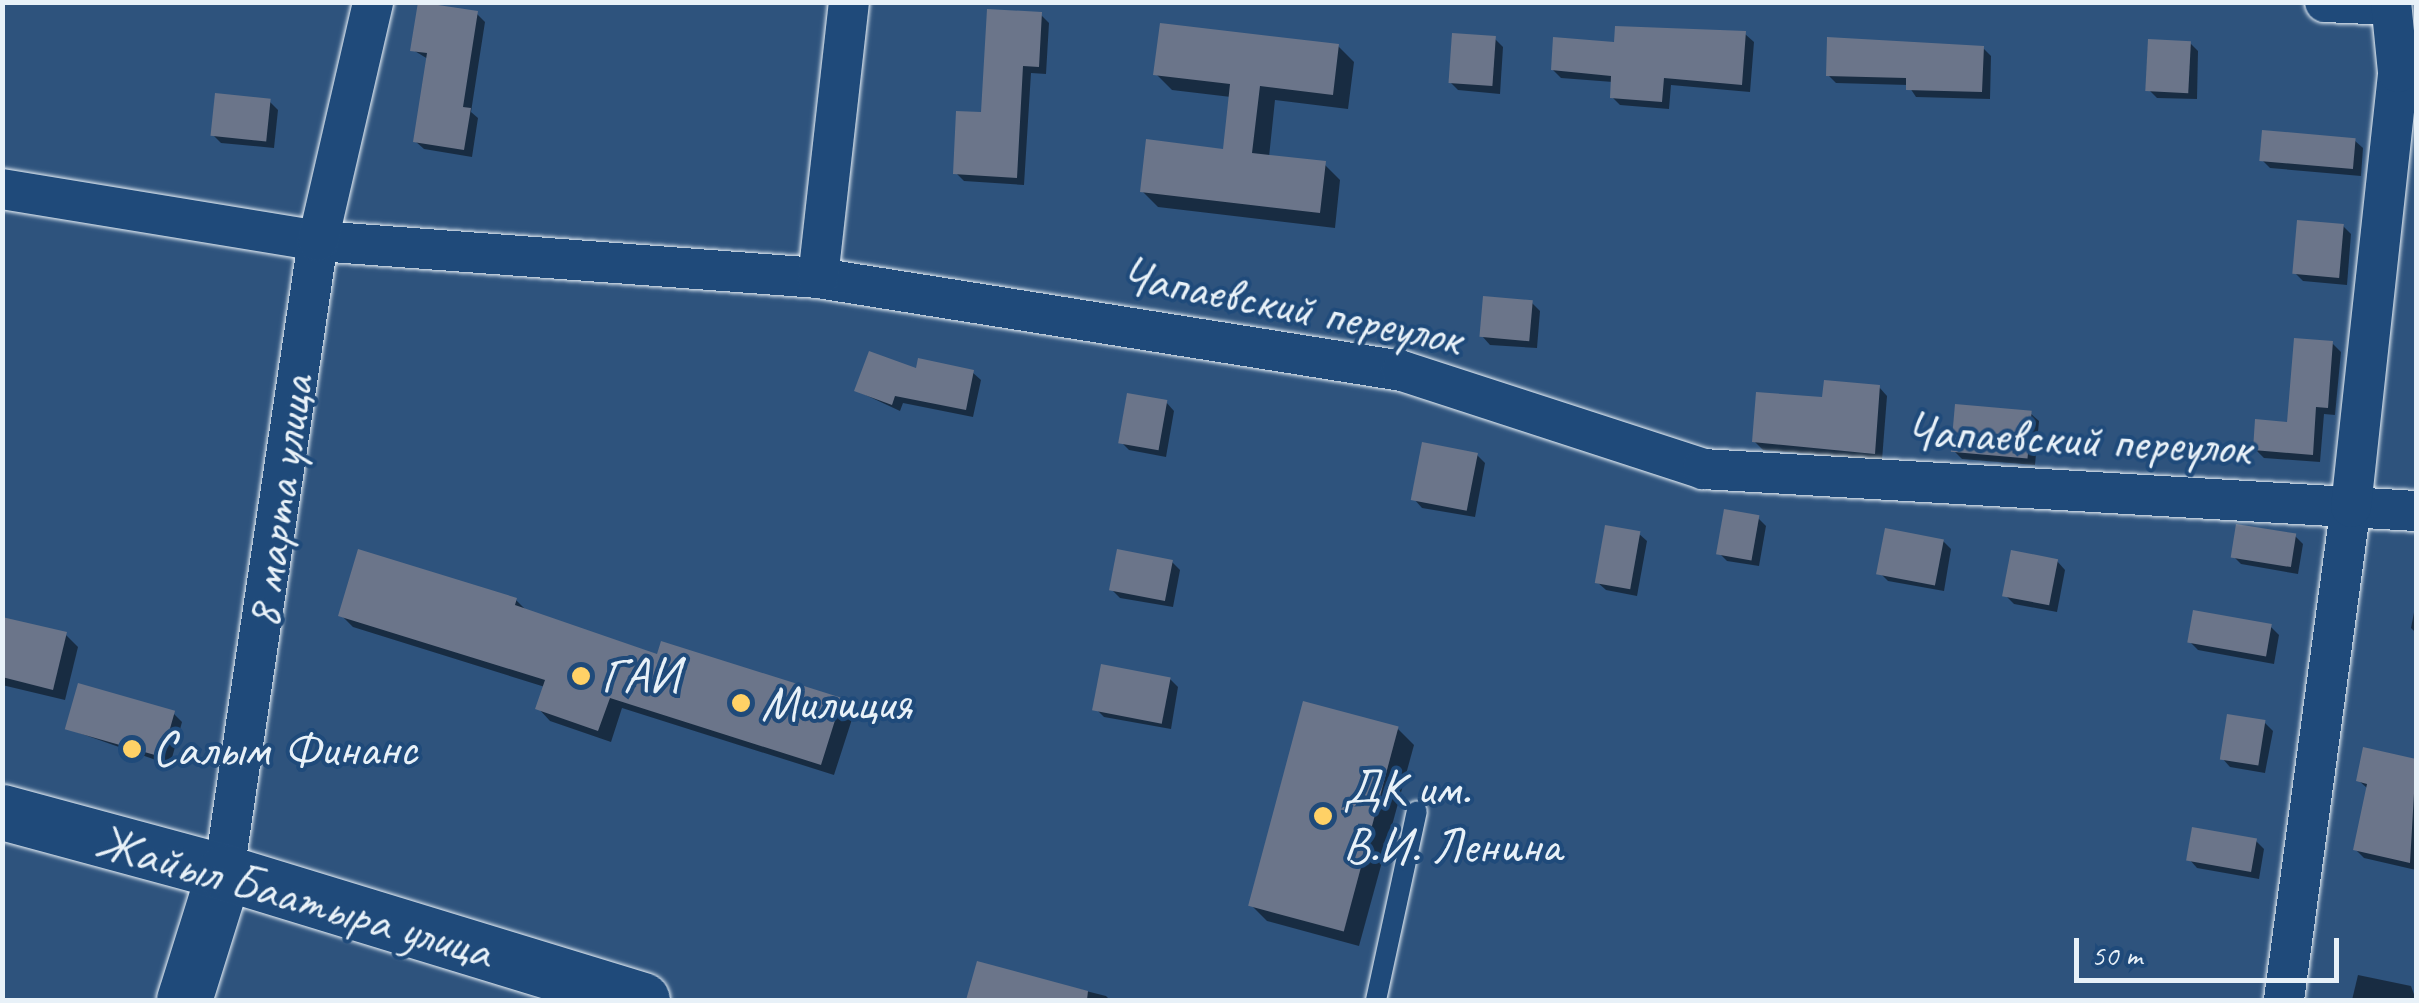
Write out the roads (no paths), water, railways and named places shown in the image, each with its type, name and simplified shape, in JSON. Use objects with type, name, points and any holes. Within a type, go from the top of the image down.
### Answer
[{"type":"main road","name":"Жайыл Баатыра улица","points":[[2,812],[224,872],[642,1000]]},
{"type":"main road","name":"8 марта улица","points":[[184,1000],[224,872]]},
{"type":"street","name":"8 марта улица","points":[[224,872],[318,241],[372,2]]},
{"type":"street","points":[[818,278],[849,2]]},
{"type":"street","points":[[2284,1000],[2407,73],[2391,4],[2324,2]]},
{"type":"street","name":"Чапаевский переулок","points":[[2,189],[318,241],[818,278],[1402,371],[1703,469],[2416,510]]},
{"type":"lane","points":[[1376,1000],[1417,811]]},
{"type":"place","name":"ГАИ","points":[[581,676]]},
{"type":"place","name":"Милиция","points":[[741,703]]},
{"type":"place","name":"Салым Финанс","points":[[132,749]]},
{"type":"place","name":"ДК им. В.И. Ленина","points":[[1323,816]]}]
